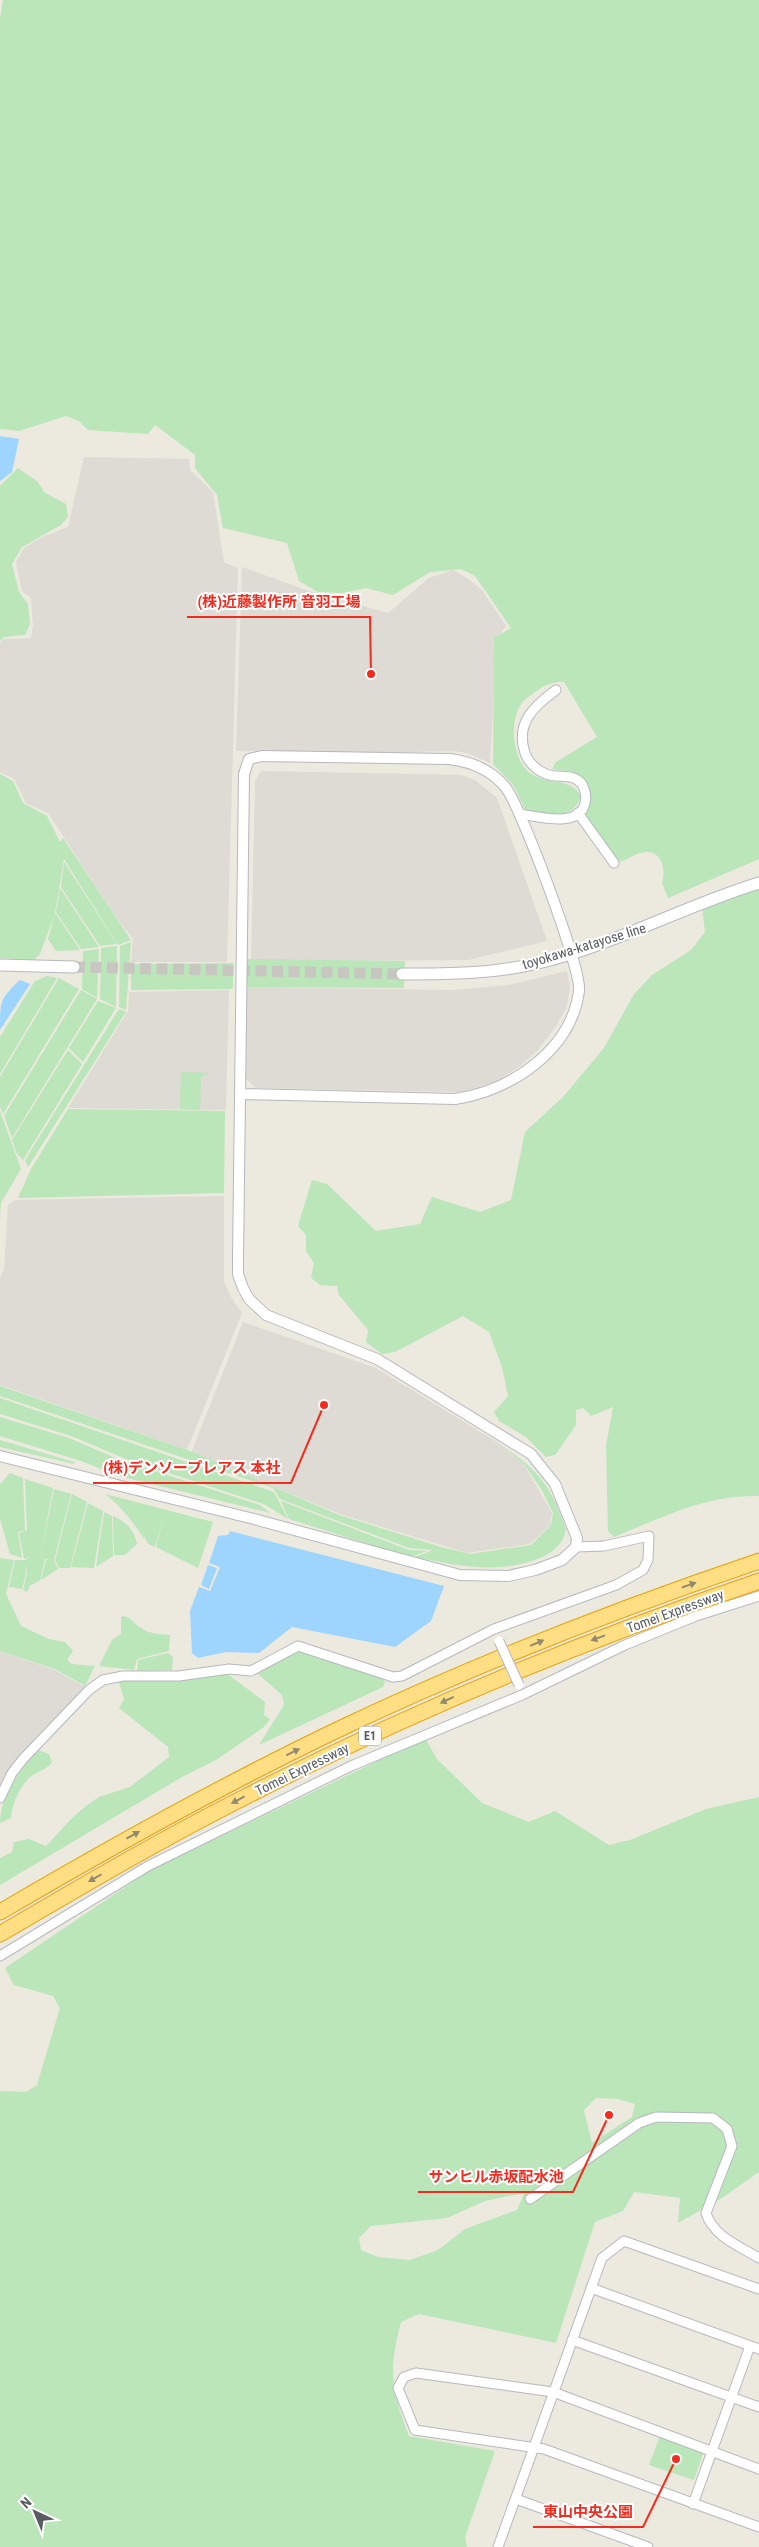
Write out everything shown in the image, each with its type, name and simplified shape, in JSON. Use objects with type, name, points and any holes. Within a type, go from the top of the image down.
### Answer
[{"type":"highway","name":"Tomei Expressway","points":[[0,1912],[131,1836],[334,1732],[559,1634],[672,1591],[759,1561]]},
{"type":"highway","name":"Tomei Expressway","points":[[0,1934],[140,1852],[244,1797],[342,1749],[455,1697],[567,1650],[759,1581]]},
{"type":"main road","name":"toyokawa-katayose line","points":[[402,974],[465,974],[538,963],[620,937],[759,883]]},
{"type":"main road","points":[[0,965],[74,967]]},
{"type":"street","points":[[520,814],[569,818],[578,813],[585,804],[586,794],[581,784],[570,776],[548,775],[534,767],[526,755],[521,738],[524,724],[532,710],[556,690]]},
{"type":"street","points":[[0,1456],[254,1519],[460,1575],[508,1576],[535,1570],[562,1560],[576,1547],[577,1538],[556,1484],[531,1454],[377,1359],[331,1339],[266,1315],[249,1299],[238,1274],[238,1258],[240,1094],[244,774],[249,759],[272,756],[450,760],[469,762],[480,766],[500,780],[520,814],[572,952],[578,976],[579,990],[571,1017],[543,1057],[530,1069],[503,1085],[472,1096],[455,1098],[240,1094]]},
{"type":"street","points":[[578,813],[614,863]]},
{"type":"street","points":[[0,1798],[12,1773],[23,1759],[89,1690],[103,1680],[123,1676],[179,1676],[228,1669],[252,1671],[298,1646],[393,1677],[402,1676],[494,1629],[616,1585],[643,1570],[648,1560],[649,1536],[604,1546],[576,1547]]},
{"type":"street","points":[[0,1956],[148,1866],[351,1766],[522,1694],[634,1642],[696,1616],[759,1596]]},
{"type":"street","points":[[494,1629],[522,1694]]},
{"type":"street","points":[[530,2199],[639,2123],[656,2116],[713,2118],[727,2130],[732,2146],[706,2212],[709,2223],[715,2230],[759,2258]]},
{"type":"street","points":[[498,2547],[602,2258],[624,2241],[759,2290]]},
{"type":"street","points":[[591,2288],[759,2349]]},
{"type":"street","points":[[572,2340],[759,2407]]},
{"type":"street","points":[[693,2504],[750,2346]]},
{"type":"street","points":[[759,2469],[553,2392],[416,2374],[404,2377],[398,2388],[415,2430],[544,2449],[759,2527]]},
{"type":"street","points":[[516,2499],[648,2547]]},
{"type":"shaded area","points":[[84,457],[189,459],[190,470],[213,492],[224,562],[238,568],[227,962],[131,962],[133,939],[113,913],[48,813],[26,803],[14,779],[0,772],[0,643],[3,639],[31,638],[33,626],[31,598],[22,591],[16,562],[24,548],[42,537],[68,527]]},
{"type":"shaded area","points":[[242,567],[309,591],[388,613],[429,578],[453,570],[467,578],[482,590],[506,626],[497,638],[490,763],[467,753],[453,751],[371,753],[236,751]]},
{"type":"shaded area","points":[[261,771],[461,775],[475,780],[497,798],[547,941],[468,960],[251,961],[255,781]]},
{"type":"shaded area","points":[[567,971],[570,989],[566,1009],[538,1050],[520,1066],[498,1080],[475,1088],[458,1092],[256,1088],[245,1078],[247,987],[454,990],[509,985]]},
{"type":"shaded area","points":[[229,990],[226,1110],[68,1108],[128,1011],[129,992]]},
{"type":"shaded area","points":[[224,1196],[224,1282],[242,1313],[187,1450],[0,1385],[0,1277],[4,1270],[8,1205],[15,1200]]},
{"type":"shaded area","points":[[243,1322],[376,1368],[497,1442],[523,1463],[552,1513],[550,1525],[530,1544],[467,1553],[340,1514],[191,1453]]},
{"type":"shaded area","points":[[0,1651],[55,1670],[85,1687],[24,1752],[0,1788]]},
{"type":"green space","points":[[3,0],[759,0],[759,859],[668,898],[662,883],[663,865],[653,853],[640,853],[615,863],[584,814],[588,808],[591,796],[587,785],[578,775],[572,772],[552,769],[556,762],[597,737],[564,682],[544,686],[527,698],[516,714],[514,736],[519,758],[531,774],[571,786],[581,796],[572,810],[566,813],[551,814],[526,811],[514,786],[493,764],[494,638],[511,628],[475,576],[461,569],[430,572],[393,595],[366,588],[343,593],[318,592],[299,581],[287,543],[223,528],[217,495],[195,468],[195,455],[155,425],[148,434],[88,430],[79,421],[66,416],[19,431],[0,429],[0,19]]},
{"type":"green space","points":[[18,468],[37,481],[45,493],[66,504],[68,517],[61,525],[22,547],[12,564],[19,592],[28,604],[30,624],[25,635],[4,637],[0,641],[0,486]]},
{"type":"green space","points":[[0,774],[13,781],[23,803],[47,816],[60,842],[63,838],[131,940],[118,945],[64,859],[55,913],[80,950],[56,951],[48,939],[55,914],[40,954],[34,960],[0,958]]},
{"type":"green space","points":[[64,862],[117,944],[100,946],[61,887]]},
{"type":"green space","points":[[759,882],[759,1496],[740,1496],[703,1503],[667,1515],[614,1537],[608,1531],[606,1446],[613,1407],[591,1416],[583,1408],[576,1410],[576,1425],[555,1455],[546,1457],[526,1437],[499,1421],[494,1412],[508,1396],[502,1367],[489,1332],[463,1316],[395,1352],[382,1354],[366,1342],[368,1330],[339,1295],[337,1286],[320,1285],[311,1278],[314,1263],[306,1251],[306,1235],[298,1226],[312,1180],[327,1184],[376,1231],[420,1224],[432,1197],[480,1212],[511,1200],[525,1132],[563,1097],[604,1048],[634,994],[652,975],[691,950],[705,932],[702,906]]},
{"type":"green space","points":[[60,888],[99,947],[81,949],[56,912]]},
{"type":"green space","points":[[131,942],[126,1010],[119,1007],[120,946]]},
{"type":"green space","points":[[117,946],[116,1007],[100,999],[101,948]]},
{"type":"green space","points":[[99,949],[97,998],[82,989],[83,951]]},
{"type":"green space","points":[[247,959],[405,961],[404,988],[246,987]]},
{"type":"green space","points":[[233,963],[233,989],[131,990],[131,964]]},
{"type":"green space","points":[[47,976],[57,978],[0,1074],[0,1037],[35,981]]},
{"type":"green space","points":[[59,978],[79,989],[3,1114],[0,1106],[0,1077]]},
{"type":"green space","points":[[81,990],[97,999],[12,1138],[4,1116]]},
{"type":"green space","points":[[98,1001],[116,1008],[83,1062],[69,1048]]},
{"type":"green space","points":[[119,1009],[126,1012],[28,1167],[25,1160]]},
{"type":"green space","points":[[68,1050],[82,1064],[23,1160],[17,1154],[12,1140]]},
{"type":"green space","points":[[181,1072],[211,1073],[201,1077],[200,1110],[180,1109]]},
{"type":"green space","points":[[68,1109],[225,1111],[224,1193],[18,1198],[31,1169]]},
{"type":"green space","points":[[0,1111],[21,1169],[1,1203],[0,1217]]},
{"type":"green space","points":[[0,1386],[190,1451],[339,1515],[441,1547],[470,1554],[531,1545],[551,1525],[553,1513],[544,1494],[525,1465],[503,1446],[516,1455],[543,1481],[561,1514],[566,1529],[564,1536],[554,1550],[538,1559],[517,1565],[488,1568],[474,1567],[415,1557],[433,1550],[409,1548],[280,1499],[273,1488],[0,1396]]},
{"type":"green space","points":[[0,1398],[274,1492],[288,1519],[264,1504],[126,1459],[71,1436],[0,1414]]},
{"type":"green space","points":[[0,1417],[69,1438],[118,1459],[260,1505],[270,1513],[119,1476],[81,1461],[0,1436]]},
{"type":"green space","points":[[0,1440],[74,1462],[74,1464],[0,1447]]},
{"type":"green space","points":[[10,1473],[23,1478],[25,1530],[18,1532],[22,1558],[10,1554],[0,1519],[0,1484]]},
{"type":"green space","points":[[25,1479],[53,1488],[40,1559],[54,1489],[71,1494],[54,1560],[58,1569],[41,1580],[46,1560],[50,1560],[45,1559],[40,1580],[30,1586],[27,1592],[23,1590],[27,1573],[25,1563],[26,1573],[22,1589],[9,1587],[15,1560],[25,1560],[30,1557],[24,1559],[19,1533],[27,1530]]},
{"type":"green space","points":[[72,1494],[87,1502],[70,1568],[59,1568],[55,1560]]},
{"type":"green space","points":[[105,1494],[213,1522],[198,1568],[156,1547],[164,1516],[155,1547],[148,1544],[144,1536],[144,1539],[116,1503]]},
{"type":"green space","points":[[281,1501],[409,1550],[427,1551],[414,1556],[397,1553],[289,1519]]},
{"type":"green space","points":[[88,1503],[103,1511],[94,1568],[71,1567]]},
{"type":"green space","points":[[104,1512],[112,1516],[113,1556],[96,1567]]},
{"type":"green space","points":[[113,1516],[129,1527],[136,1539],[137,1544],[125,1555],[114,1555]]},
{"type":"green space","points":[[0,1558],[14,1560],[6,1594],[21,1626],[49,1639],[65,1642],[73,1651],[67,1660],[72,1664],[95,1666],[85,1686],[55,1669],[0,1651]]},
{"type":"green space","points":[[124,1616],[148,1631],[170,1635],[169,1651],[137,1659],[134,1670],[99,1666],[112,1640],[121,1634],[121,1617]]},
{"type":"green space","points":[[300,1650],[382,1678],[385,1682],[383,1687],[259,1745],[284,1705],[282,1695],[258,1674],[290,1653]]},
{"type":"green space","points":[[168,1653],[173,1657],[172,1670],[137,1671],[138,1660]]},
{"type":"green space","points":[[225,1672],[265,1702],[264,1715],[270,1719],[264,1727],[216,1760],[182,1777],[0,1885],[0,1858],[12,1852],[14,1842],[29,1839],[46,1846],[86,1806],[99,1797],[130,1787],[169,1757],[168,1747],[119,1708],[124,1699],[118,1679]]},
{"type":"green space","points":[[425,1738],[437,1759],[482,1803],[529,1822],[555,1811],[609,1845],[630,1840],[706,1809],[759,1797],[759,2172],[722,2198],[678,2223],[680,2198],[634,2192],[623,2211],[595,2222],[556,2343],[419,2314],[401,2322],[394,2354],[393,2380],[398,2406],[409,2436],[495,2451],[465,2537],[467,2547],[0,2547],[0,2091],[26,2092],[37,2085],[60,2008],[53,1996],[14,1985],[5,1968],[149,1871]],"holes":[[[596,2098],[618,2099],[635,2104],[632,2117],[592,2143],[584,2110]],[[524,2193],[517,2210],[465,2229],[438,2250],[410,2260],[378,2257],[361,2250],[359,2238],[371,2226],[447,2218],[485,2201]]]},
{"type":"green space","points":[[38,1750],[49,1754],[52,1762],[25,1782],[17,1796],[11,1818],[0,1823],[3,1803],[7,1793],[24,1766]]},
{"type":"green space","points":[[660,2436],[701,2451],[703,2454],[694,2480],[649,2465]]},
{"type":"water","points":[[0,436],[19,439],[12,472],[0,481]]},
{"type":"water","points":[[20,980],[30,984],[0,1030],[2,1001]]},
{"type":"water","points":[[230,1531],[444,1586],[431,1621],[395,1647],[292,1627],[259,1653],[226,1652],[198,1658],[192,1653],[190,1611],[199,1587],[210,1591],[220,1567],[209,1563],[218,1536],[228,1535]]},
{"type":"water","points":[[208,1565],[217,1568],[209,1589],[201,1585]]},
{"type":"tunnel","points":[[74,967],[402,974]]},
{"type":"place","name":"(株)近藤製作所 音羽工場","points":[[371,674]]},
{"type":"place","name":"(株)デンソープレアス 本社","points":[[324,1405]]},
{"type":"place","name":"サンヒル赤坂配水池","points":[[609,2115]]},
{"type":"place","name":"東山中央公園","points":[[676,2459]]}]
